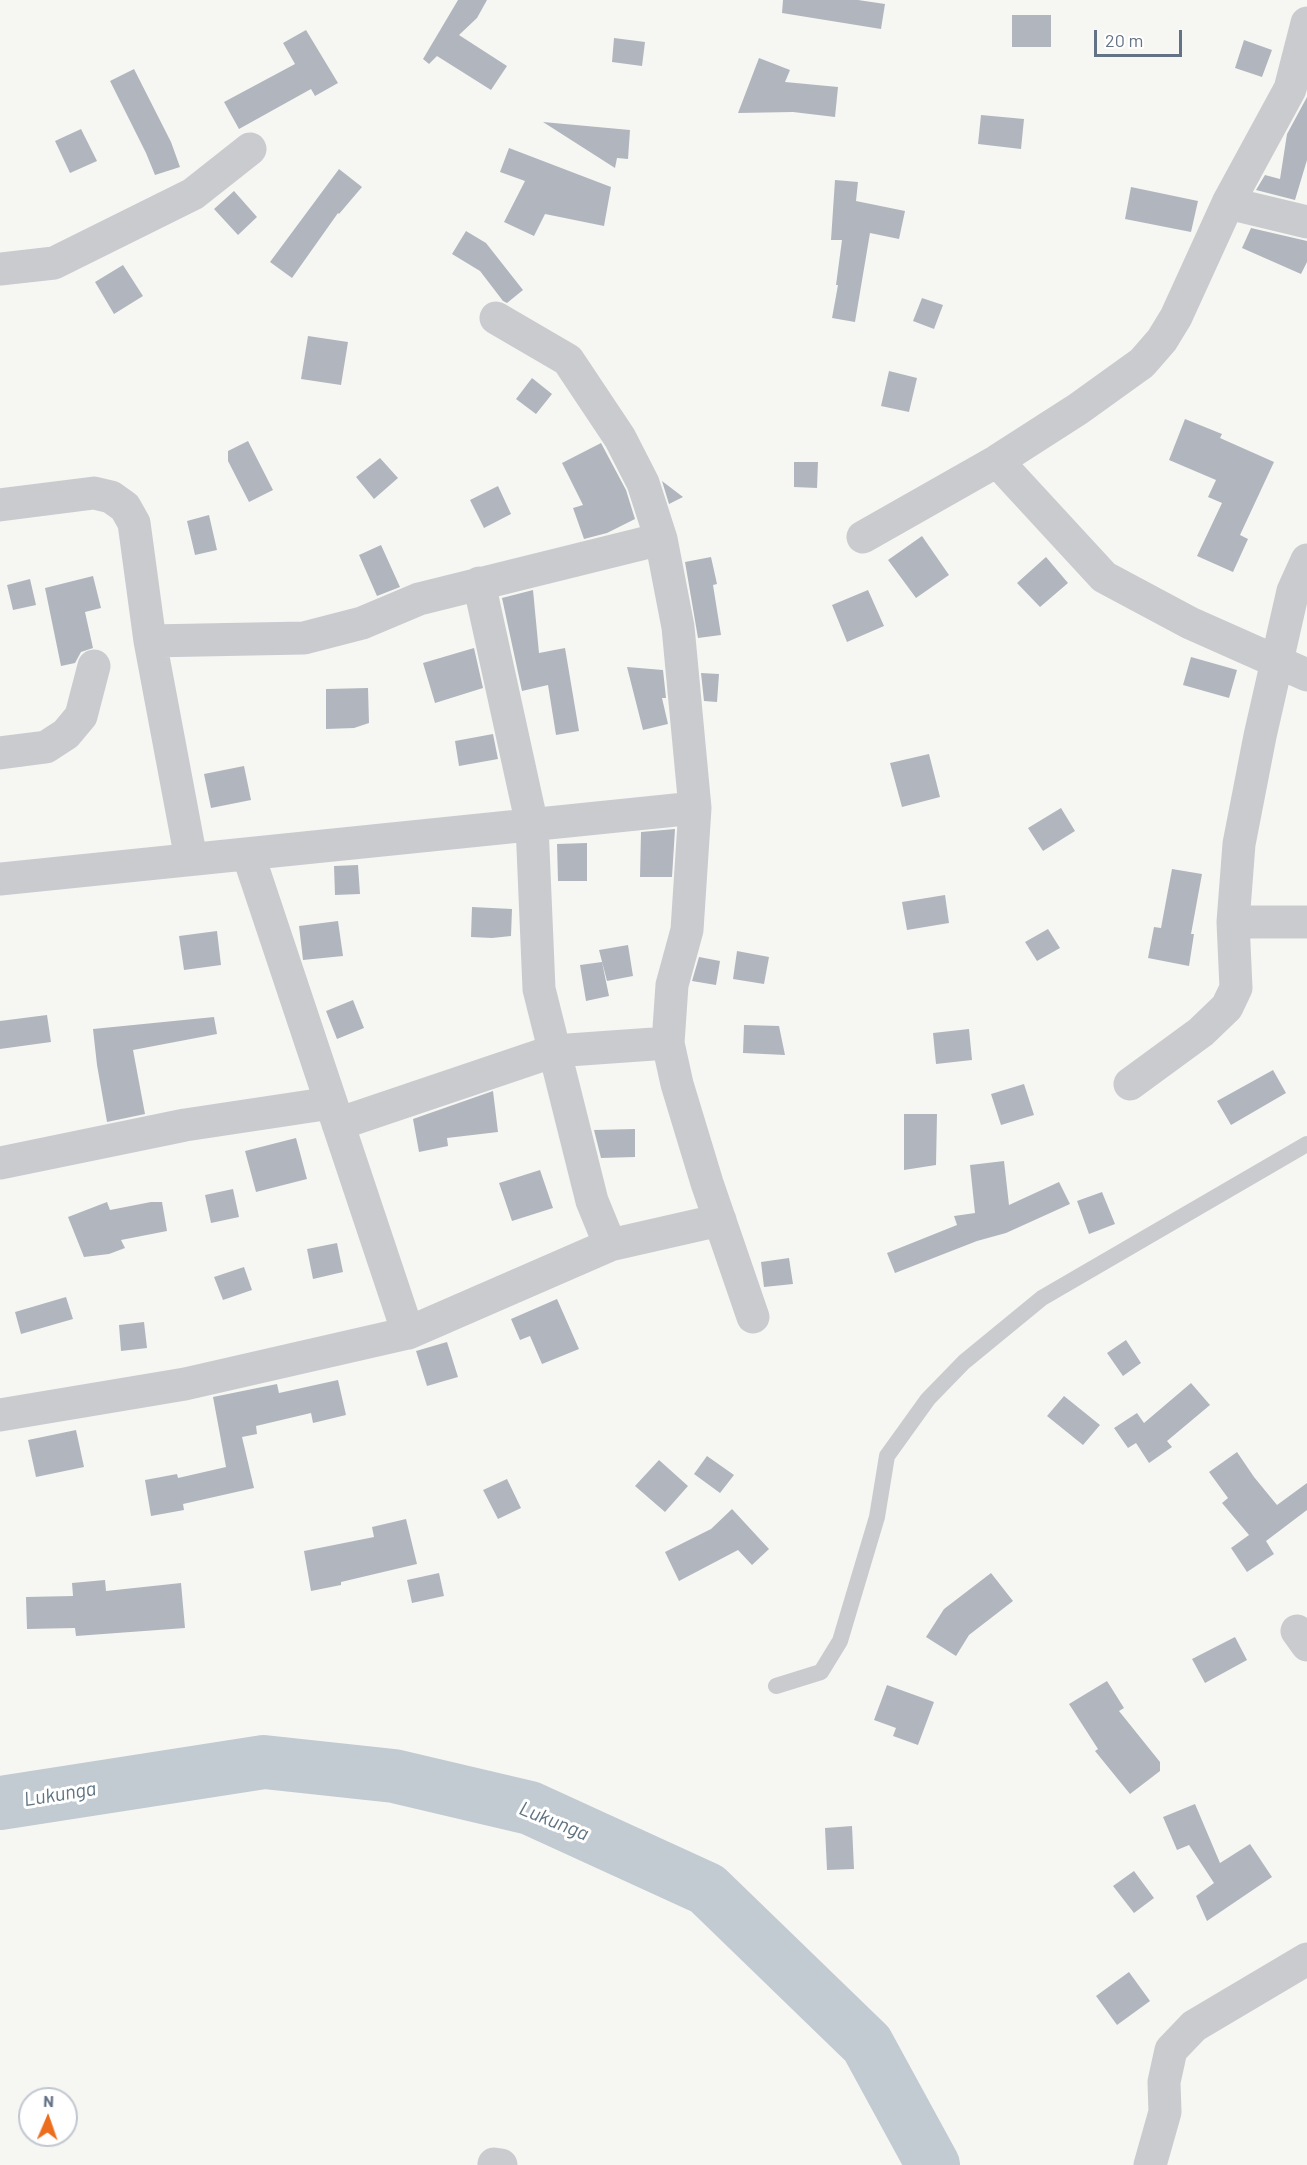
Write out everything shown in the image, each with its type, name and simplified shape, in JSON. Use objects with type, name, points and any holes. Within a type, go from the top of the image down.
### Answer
[{"type":"street","points":[[863,537],[997,461],[1078,409],[1142,363],[1162,340],[1176,317],[1228,202],[1290,89],[1307,23]]},
{"type":"street","points":[[0,269],[54,263],[193,194],[250,149]]},
{"type":"street","points":[[1228,202],[1307,222]]},
{"type":"street","points":[[496,318],[568,360],[620,438],[643,483],[661,539],[678,627],[695,808],[687,930],[672,985],[668,1043],[677,1084],[753,1317]]},
{"type":"street","points":[[997,461],[1104,577],[1190,624],[1307,675]]},
{"type":"street","points":[[0,505],[94,493],[111,497],[125,507],[134,523],[150,641],[190,860]]},
{"type":"street","points":[[150,641],[304,638],[362,623],[419,598],[661,539]]},
{"type":"street","points":[[1130,1084],[1202,1032],[1227,1007],[1236,988],[1233,922],[1239,844],[1260,736],[1293,591],[1307,560]]},
{"type":"street","points":[[479,583],[532,825],[539,989],[592,1201],[610,1245]]},
{"type":"street","points":[[0,753],[46,747],[66,734],[81,716],[94,666]]},
{"type":"street","points":[[0,879],[695,808]]},
{"type":"street","points":[[248,854],[408,1333]]},
{"type":"street","points":[[1233,922],[1307,922]]},
{"type":"street","points":[[0,1163],[185,1125],[334,1113],[554,1051],[668,1043]]},
{"type":"street","points":[[0,1415],[185,1384],[408,1333],[610,1245],[720,1220]]},
{"type":"street","points":[[1150,2165],[1165,2112],[1164,2082],[1171,2050],[1194,2026],[1307,1959]]},
{"type":"lane","points":[[776,1686],[821,1672],[840,1641],[877,1517],[887,1456],[928,1399],[964,1362],[1042,1298],[1307,1144]]},
{"type":"building","points":[[458,0],[487,0],[477,18],[459,35],[507,66],[491,90],[437,56],[429,64],[423,59]]},
{"type":"building","points":[[783,0],[858,0],[885,4],[881,29],[782,13]]},
{"type":"building","points":[[1012,15],[1051,15],[1051,47],[1012,47]]},
{"type":"building","points":[[306,30],[338,83],[315,96],[311,89],[239,129],[224,102],[295,64],[283,43]]},
{"type":"building","points":[[614,38],[645,42],[642,66],[612,62]]},
{"type":"building","points":[[1244,40],[1272,50],[1262,77],[1235,68]]},
{"type":"building","points":[[759,58],[790,70],[785,82],[838,87],[835,117],[793,112],[738,113]]},
{"type":"building","points":[[134,69],[171,142],[180,167],[155,175],[110,81]]},
{"type":"building","points":[[1307,97],[1307,160],[1295,200],[1256,190],[1265,175],[1280,179],[1287,134]]},
{"type":"building","points":[[981,115],[1024,119],[1021,149],[978,144]]},
{"type":"building","points":[[543,122],[630,130],[628,159],[617,158],[615,168]]},
{"type":"building","points":[[81,129],[97,161],[70,173],[55,141]]},
{"type":"building","points":[[509,148],[611,187],[604,226],[545,214],[534,236],[504,222],[525,181],[500,172]]},
{"type":"building","points":[[339,169],[362,187],[338,213],[292,278],[270,262]]},
{"type":"building","points":[[835,180],[858,182],[856,201],[905,211],[899,239],[870,233],[855,322],[832,318],[842,240],[831,240]]},
{"type":"building","points":[[1131,187],[1198,201],[1191,232],[1125,219]]},
{"type":"building","points":[[234,191],[257,217],[238,235],[214,209]]},
{"type":"building","points":[[1251,228],[1307,241],[1307,262],[1301,274],[1242,248]]},
{"type":"building","points":[[466,231],[486,243],[523,290],[507,303],[480,271],[452,254]]},
{"type":"building","points":[[123,265],[143,296],[114,314],[95,282]]},
{"type":"building","points":[[922,298],[943,305],[934,329],[913,321]]},
{"type":"building","points":[[308,336],[348,342],[341,385],[301,379]]},
{"type":"building","points":[[889,371],[917,378],[909,412],[881,406]]},
{"type":"building","points":[[532,378],[552,394],[536,414],[516,399]]},
{"type":"building","points":[[1185,419],[1222,434],[1220,438],[1274,462],[1240,535],[1248,539],[1233,572],[1197,556],[1222,503],[1208,497],[1216,480],[1169,460]]},
{"type":"building","points":[[248,441],[273,490],[249,502],[228,461],[228,451]]},
{"type":"building","points":[[601,443],[626,490],[635,519],[607,533],[584,539],[573,508],[583,505],[562,463]]},
{"type":"building","points":[[380,458],[398,478],[374,499],[356,477]]},
{"type":"building","points":[[794,462],[818,462],[817,488],[794,487]]},
{"type":"building","points":[[662,481],[683,497],[669,504]]},
{"type":"building","points":[[498,486],[511,514],[484,528],[470,500]]},
{"type":"building","points":[[209,515],[217,550],[195,555],[187,521]]},
{"type":"building","points":[[922,536],[949,575],[916,598],[888,560]]},
{"type":"building","points":[[381,545],[400,587],[377,596],[359,555]]},
{"type":"building","points":[[711,557],[717,584],[713,585],[721,635],[698,638],[685,562]]},
{"type":"building","points":[[1046,557],[1068,583],[1040,607],[1017,583]]},
{"type":"building","points":[[93,576],[101,608],[85,612],[93,648],[81,652],[75,663],[61,666],[45,588]]},
{"type":"building","points":[[30,579],[36,605],[13,610],[7,585]]},
{"type":"building","points":[[533,590],[539,653],[565,648],[579,731],[556,735],[548,685],[522,691],[502,598]]},
{"type":"building","points":[[868,590],[884,626],[847,642],[832,605]]},
{"type":"building","points":[[474,648],[483,688],[435,703],[423,663]]},
{"type":"building","points":[[1191,657],[1237,670],[1229,698],[1183,685]]},
{"type":"building","points":[[627,667],[663,670],[666,698],[662,698],[668,724],[643,730]]},
{"type":"building","points":[[701,673],[719,674],[717,702],[704,701]]},
{"type":"building","points":[[368,688],[369,723],[354,728],[326,729],[326,689]]},
{"type":"building","points":[[493,734],[498,759],[459,766],[455,741]]},
{"type":"building","points":[[929,754],[940,797],[902,807],[890,763]]},
{"type":"building","points":[[244,766],[251,800],[211,808],[204,774]]},
{"type":"building","points":[[1061,808],[1075,831],[1043,851],[1028,828]]},
{"type":"building","points":[[675,829],[672,877],[640,877],[641,832]]},
{"type":"building","points":[[587,843],[587,881],[558,881],[557,844]]},
{"type":"building","points":[[358,865],[360,894],[335,895],[334,866]]},
{"type":"building","points":[[1172,869],[1202,874],[1191,934],[1194,934],[1189,966],[1148,958],[1154,927],[1161,928]]},
{"type":"building","points":[[945,895],[949,923],[907,930],[902,902]]},
{"type":"building","points":[[472,907],[512,909],[511,936],[471,937]]},
{"type":"building","points":[[338,921],[343,956],[303,960],[299,926]]},
{"type":"building","points":[[1048,929],[1060,948],[1037,961],[1025,942]]},
{"type":"building","points":[[217,931],[221,965],[184,970],[179,936]]},
{"type":"building","points":[[628,945],[633,976],[607,981],[599,950]]},
{"type":"building","points":[[737,951],[769,957],[764,984],[733,979]]},
{"type":"building","points":[[699,957],[720,961],[716,985],[692,981]]},
{"type":"building","points":[[602,962],[609,996],[586,1001],[580,965]]},
{"type":"building","points":[[353,1000],[364,1028],[337,1039],[326,1011]]},
{"type":"building","points":[[47,1015],[51,1042],[0,1049],[0,1021]]},
{"type":"building","points":[[214,1017],[217,1034],[133,1050],[145,1114],[107,1122],[93,1029]]},
{"type":"building","points":[[744,1025],[779,1026],[785,1055],[743,1053]]},
{"type":"building","points":[[969,1029],[972,1060],[936,1064],[933,1033]]},
{"type":"building","points":[[1273,1070],[1286,1093],[1231,1125],[1217,1101]]},
{"type":"building","points":[[1024,1084],[1034,1115],[1001,1125],[991,1094]]},
{"type":"building","points":[[493,1091],[498,1132],[447,1138],[448,1146],[419,1152],[413,1119]]},
{"type":"building","points":[[904,1114],[937,1114],[936,1165],[904,1170]]},
{"type":"building","points":[[635,1129],[635,1157],[601,1158],[594,1130]]},
{"type":"building","points":[[296,1138],[307,1179],[256,1192],[245,1151]]},
{"type":"building","points":[[1004,1161],[1009,1205],[1059,1182],[1070,1204],[1006,1233],[977,1241],[895,1273],[887,1253],[957,1225],[954,1216],[975,1213],[970,1165]]},
{"type":"building","points":[[540,1170],[553,1208],[512,1221],[499,1183]]},
{"type":"building","points":[[233,1189],[239,1217],[211,1223],[205,1195]]},
{"type":"building","points":[[1102,1192],[1115,1224],[1089,1234],[1077,1201]]},
{"type":"building","points":[[107,1202],[110,1210],[162,1202],[167,1231],[121,1240],[125,1248],[109,1254],[84,1257],[68,1217]]},
{"type":"building","points":[[337,1243],[343,1272],[313,1279],[307,1249]]},
{"type":"building","points":[[789,1258],[793,1284],[764,1287],[761,1262]]},
{"type":"building","points":[[244,1267],[252,1290],[223,1300],[214,1277]]},
{"type":"building","points":[[66,1297],[73,1319],[21,1334],[15,1312]]},
{"type":"building","points":[[557,1299],[579,1349],[542,1364],[530,1336],[520,1340],[511,1319]]},
{"type":"building","points":[[144,1322],[147,1348],[121,1351],[119,1325]]},
{"type":"building","points":[[1126,1340],[1141,1363],[1123,1376],[1107,1353]]},
{"type":"building","points":[[447,1342],[458,1377],[427,1386],[416,1351]]},
{"type":"building","points":[[338,1380],[346,1415],[313,1423],[311,1413],[256,1426],[257,1434],[242,1437],[254,1488],[183,1504],[184,1510],[151,1516],[145,1480],[177,1474],[178,1478],[226,1467],[213,1397],[277,1384],[279,1393]]},
{"type":"building","points":[[1191,1383],[1210,1405],[1167,1441],[1172,1447],[1149,1463],[1136,1443],[1128,1448],[1114,1428],[1137,1413],[1144,1423]]},
{"type":"building","points":[[1064,1396],[1100,1425],[1083,1445],[1047,1416]]},
{"type":"building","points":[[76,1430],[84,1467],[36,1477],[28,1440]]},
{"type":"building","points":[[1237,1452],[1277,1505],[1307,1483],[1307,1510],[1266,1541],[1274,1554],[1247,1572],[1231,1548],[1249,1535],[1222,1503],[1228,1498],[1209,1472]]},
{"type":"building","points":[[707,1456],[734,1475],[720,1493],[694,1474]]},
{"type":"building","points":[[659,1460],[688,1486],[665,1512],[635,1486]]},
{"type":"building","points":[[507,1479],[521,1508],[498,1519],[483,1490]]},
{"type":"building","points":[[732,1509],[769,1549],[752,1565],[738,1550],[679,1581],[665,1552],[711,1529]]},
{"type":"building","points":[[406,1519],[417,1564],[311,1591],[304,1551],[374,1537],[372,1527]]},
{"type":"building","points":[[439,1573],[444,1596],[412,1603],[407,1580]]},
{"type":"building","points":[[991,1573],[1013,1601],[969,1635],[956,1656],[926,1637],[944,1609]]},
{"type":"building","points":[[105,1580],[106,1591],[181,1583],[185,1628],[76,1636],[75,1628],[27,1629],[26,1597],[73,1596],[72,1583]]},
{"type":"building","points":[[1235,1637],[1247,1660],[1205,1683],[1192,1659]]},
{"type":"building","points":[[1107,1681],[1124,1708],[1119,1711],[1160,1762],[1160,1771],[1130,1794],[1095,1751],[1098,1749],[1069,1704]]},
{"type":"building","points":[[887,1685],[934,1702],[918,1745],[893,1736],[896,1728],[874,1720]]},
{"type":"building","points":[[1195,1804],[1220,1863],[1250,1844],[1272,1877],[1207,1921],[1196,1896],[1214,1883],[1189,1845],[1177,1850],[1163,1817]]},
{"type":"building","points":[[852,1826],[854,1869],[827,1870],[825,1828]]},
{"type":"building","points":[[1134,1871],[1154,1898],[1134,1913],[1113,1886]]},
{"type":"building","points":[[1129,1972],[1150,2001],[1117,2025],[1096,1996]]},
{"type":"waterway","name":"Lukunga","points":[[0,1803],[264,1762],[394,1776],[530,1808],[707,1889],[867,2044],[933,2165]]}]
